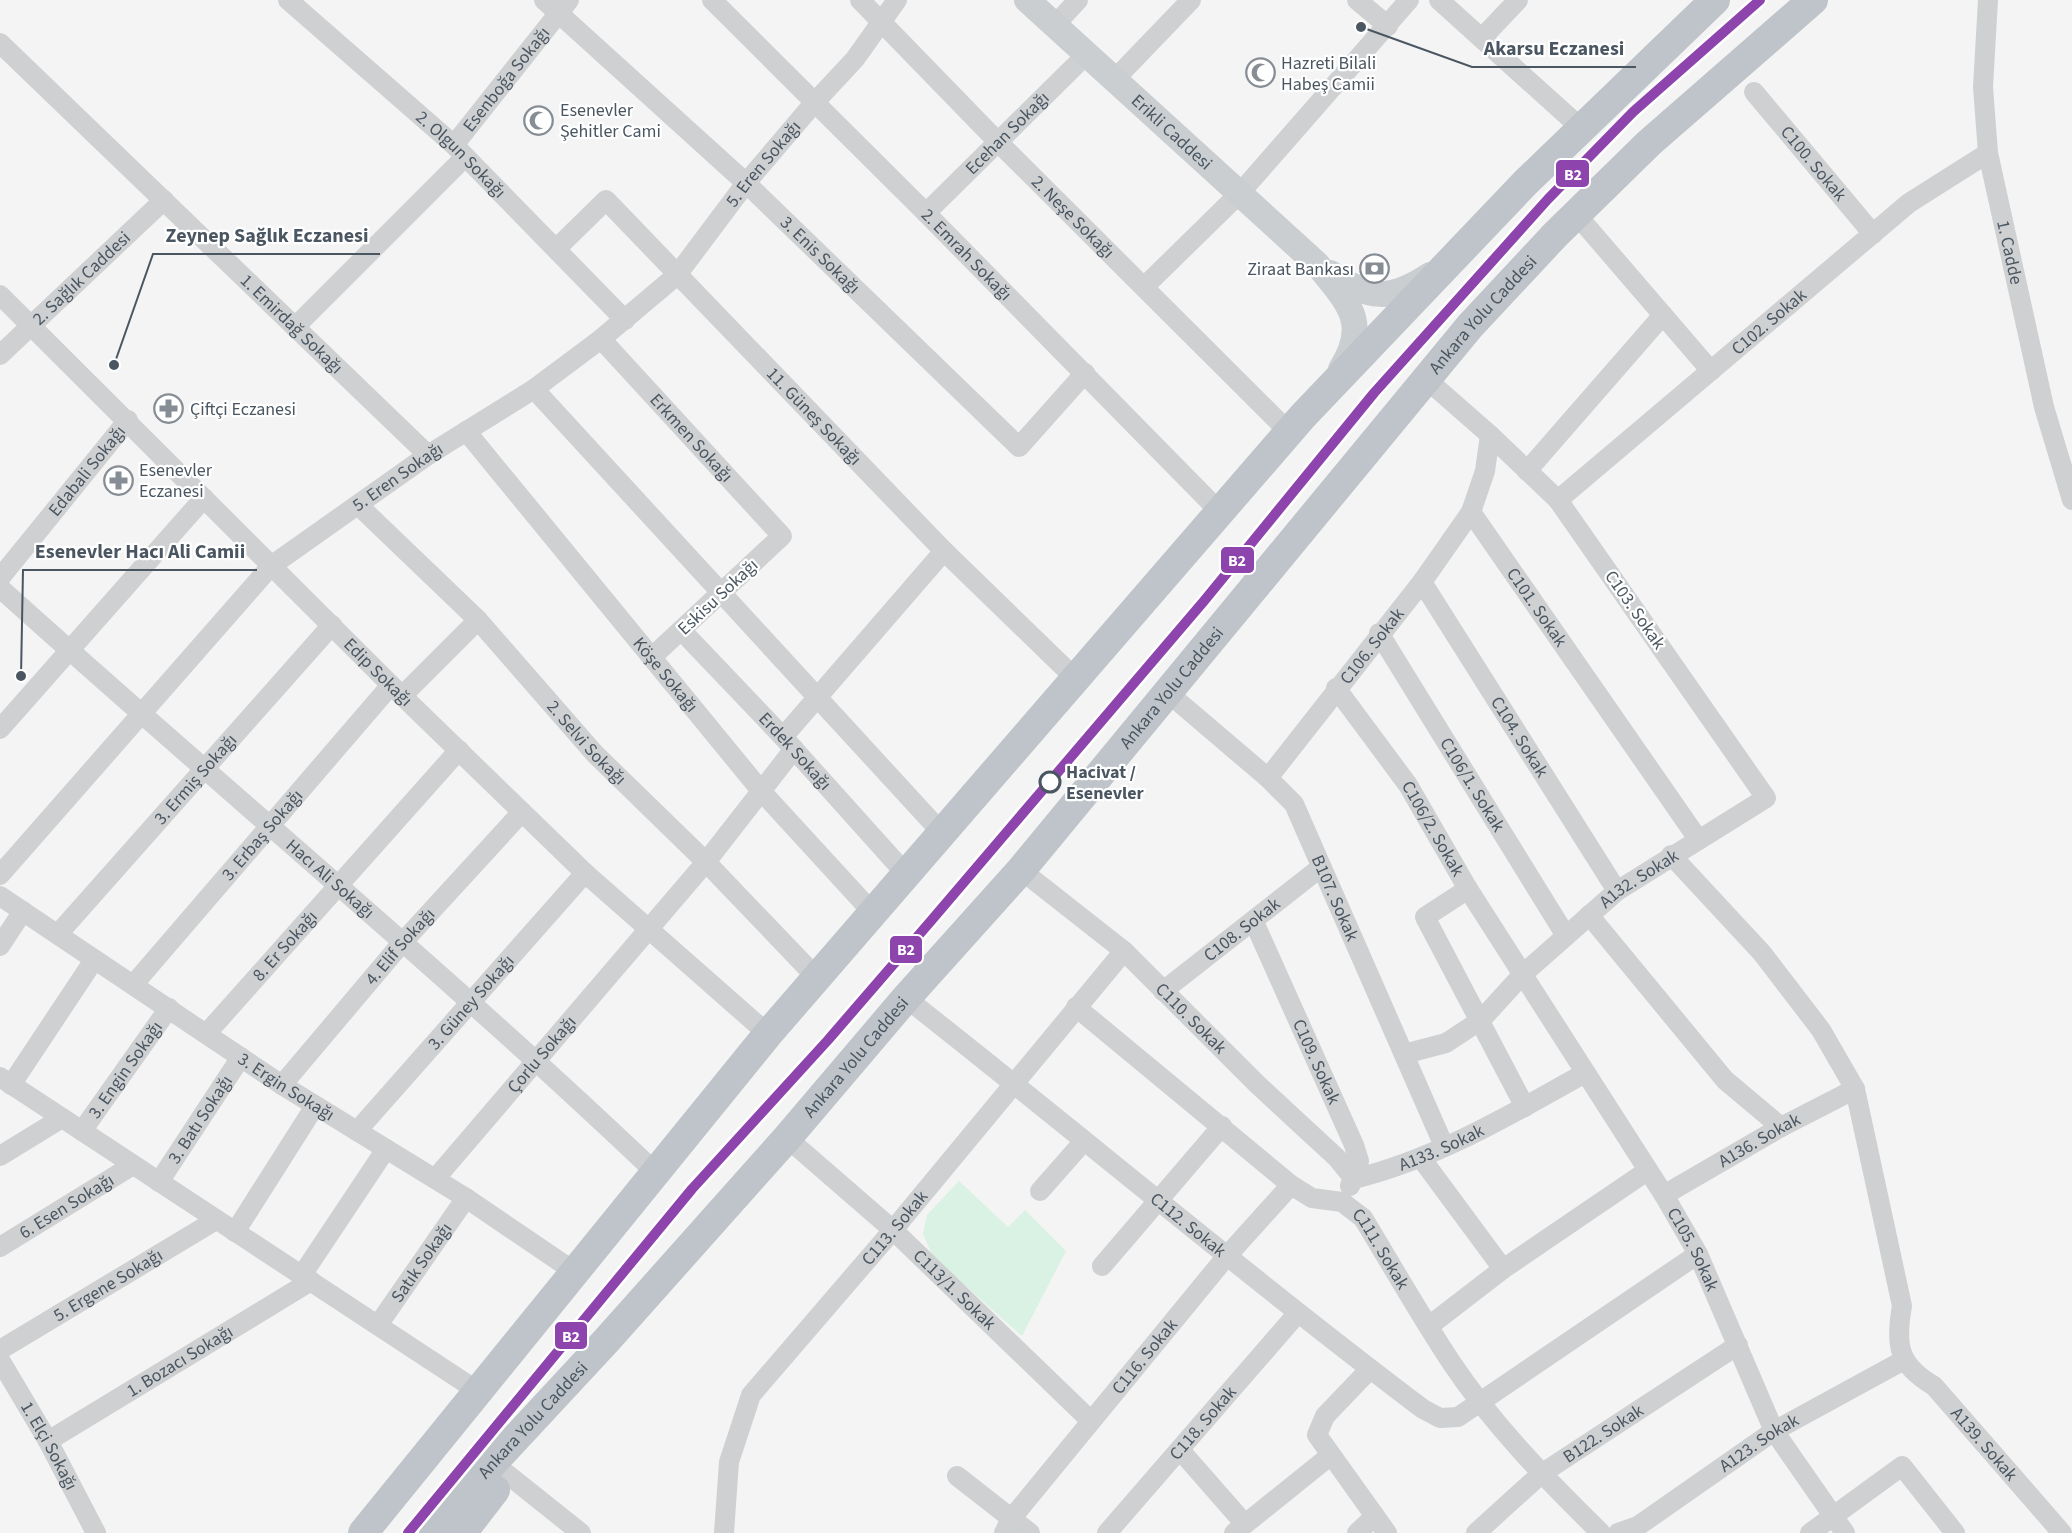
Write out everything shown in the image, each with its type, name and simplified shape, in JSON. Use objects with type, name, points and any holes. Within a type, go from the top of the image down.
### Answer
[{"type":"highway","points":[[363,1533],[768,1034],[1289,432],[1445,265],[1581,128],[1715,0]]},
{"type":"highway","name":"Ankara Yolu Caddesi","points":[[434,1533],[488,1468],[606,1341],[787,1138],[906,998],[1021,870],[1425,378],[1478,317],[1576,214],[1649,142],[1813,0]]},
{"type":"highway","points":[[462,1533],[606,1341]]},
{"type":"main road","name":"Erikli Caddesi","points":[[1028,0],[1317,264]]},
{"type":"main road","points":[[1317,264],[1358,290],[1374,295],[1394,295],[1445,265]]},
{"type":"main road","points":[[1317,264],[1348,307],[1357,332],[1349,357],[1330,387]]},
{"type":"street","name":"2. Olgun Sokağı","points":[[288,0],[459,151],[625,320]]},
{"type":"street","name":"2. Emrah Sokağı","points":[[712,0],[1085,373],[1220,512]]},
{"type":"street","name":"2. Neşe Sokağı","points":[[861,0],[998,142],[1146,286],[1289,432]]},
{"type":"street","name":"5. Eren Sokağı","points":[[0,874],[271,566],[428,456],[534,389],[625,320],[677,275],[746,183],[855,59],[897,0]]},
{"type":"street","points":[[1055,25],[1078,0]]},
{"type":"street","points":[[1115,79],[1191,0]]},
{"type":"street","points":[[1357,0],[1388,26]]},
{"type":"street","points":[[1146,286],[1240,193],[1409,0]]},
{"type":"street","points":[[1439,0],[1581,128]]},
{"type":"street","points":[[1482,38],[1518,0]]},
{"type":"street","name":"1. Cadde","points":[[1988,0],[1983,87],[1988,153],[2044,407],[2072,500]]},
{"type":"street","name":"Esenboğa Sokağı","points":[[295,327],[459,151],[558,4]]},
{"type":"street","name":"3. Enis Sokağı","points":[[558,4],[1018,447],[1085,373]]},
{"type":"street","name":"1. Emirdağ Sokağı","points":[[0,44],[428,456]]},
{"type":"street","name":"Ecehan Sokağı","points":[[926,213],[1088,54]]},
{"type":"street","name":"C100. Sokak","points":[[1754,92],[1873,234]]},
{"type":"street","name":"C102. Sokak","points":[[1558,500],[1909,203],[1988,153]]},
{"type":"street","name":"2. Sağlık Caddesi","points":[[0,355],[164,200]]},
{"type":"street","name":"11. Güneş Sokağı","points":[[556,249],[606,200],[944,551],[1076,679]]},
{"type":"street","points":[[1576,214],[1711,371]]},
{"type":"street","name":"Edip Sokağı","points":[[0,295],[128,420],[397,691],[585,873],[768,1034]]},
{"type":"street","points":[[1527,471],[1663,315]]},
{"type":"street","name":"Erkmen Sokağı","points":[[601,339],[782,536]]},
{"type":"street","points":[[1425,378],[1490,435],[1485,471],[1471,512]]},
{"type":"street","points":[[534,389],[942,833]]},
{"type":"street","name":"Edabali Sokağı","points":[[0,578],[128,420]]},
{"type":"street","name":"Köşe Sokağı","points":[[466,431],[762,792],[873,913]]},
{"type":"street","name":"C103. Sokak","points":[[1490,435],[1558,500],[1766,798]]},
{"type":"street","points":[[0,729],[204,498]]},
{"type":"street","name":"2. Selvi Sokağı","points":[[358,504],[478,620],[595,754],[706,862],[817,978]]},
{"type":"street","name":"C106. Sokak","points":[[1268,778],[1379,633],[1422,582],[1471,512]]},
{"type":"street","name":"C101. Sokak","points":[[1471,512],[1698,839]]},
{"type":"street","name":"Eskisu Sokağı","points":[[652,657],[722,595],[782,536]]},
{"type":"street","name":"Çorlu Sokağı","points":[[435,1179],[706,862],[762,792],[788,743],[818,698],[944,551]]},
{"type":"street","name":"C104. Sokak","points":[[1422,582],[1617,891]]},
{"type":"street","name":"Hacı Ali Sokağı","points":[[0,588],[401,944],[537,1060],[656,1173]]},
{"type":"street","name":"3. Erbaş Sokağı","points":[[134,985],[268,826],[397,691],[478,620]]},
{"type":"street","name":"3. Ermiş Sokağı","points":[[58,934],[332,625]]},
{"type":"street","name":"Erdek Sokağı","points":[[682,631],[788,743],[906,874]]},
{"type":"street","name":"C106/1. Sokak","points":[[1379,633],[1566,936]]},
{"type":"street","name":"C106/2. Sokak","points":[[1336,688],[1408,785],[1468,889],[1523,974]]},
{"type":"street","name":"B107. Sokak","points":[[1167,692],[1268,778],[1294,804],[1320,868],[1444,1146]]},
{"type":"street","name":"8. Er Sokağı","points":[[207,1034],[459,750]]},
{"type":"street","name":"A132. Sokak","points":[[1523,974],[1617,891],[1671,855],[1766,798]]},
{"type":"street","name":"4. Elif Sokağı","points":[[282,1085],[401,944],[522,812]]},
{"type":"street","points":[[1671,855],[1762,953],[1821,1030],[1854,1089],[1902,1306],[1897,1335],[1904,1360]]},
{"type":"street","name":"C108. Sokak","points":[[1163,991],[1254,922],[1320,868]]},
{"type":"street","name":"C110. Sokak","points":[[1021,870],[1124,951],[1336,1158],[1354,1179]]},
{"type":"street","name":"3. Güney Sokağı","points":[[357,1131],[585,873]]},
{"type":"street","points":[[1468,889],[1425,917],[1525,1107]]},
{"type":"street","name":"3. Ergin Sokağı","points":[[0,896],[282,1085],[466,1198],[575,1272]]},
{"type":"street","points":[[0,946],[23,911]]},
{"type":"street","points":[[1589,915],[1725,1080],[1781,1127]]},
{"type":"street","name":"C109. Sokak","points":[[1254,922],[1354,1145],[1359,1161],[1354,1179],[1342,1202]]},
{"type":"street","name":"C113. Sokak","points":[[724,1533],[729,1462],[751,1395],[893,1230],[1124,951]]},
{"type":"street","points":[[94,960],[6,1081],[479,1392]]},
{"type":"street","points":[[1404,1054],[1446,1043],[1481,1020],[1523,974]]},
{"type":"street","name":"C105. Sokak","points":[[1523,974],[1664,1195],[1698,1254],[1774,1431],[1839,1525]]},
{"type":"street","name":"C112. Sokak","points":[[906,998],[1015,1083],[1156,1201],[1297,1314],[1422,1409],[1440,1418],[1458,1417],[1698,1254]]},
{"type":"street","name":"C111. Sokak","points":[[1076,1007],[1291,1185],[1312,1198],[1342,1202],[1363,1218],[1429,1326],[1480,1402],[1541,1474],[1601,1533]]},
{"type":"street","name":"3. Engin Sokağı","points":[[81,1131],[169,1008]]},
{"type":"street","name":"3. Batı Sokağı","points":[[159,1182],[241,1057]]},
{"type":"street","name":"A133. Sokak","points":[[1354,1179],[1388,1171],[1421,1158],[1525,1107],[1585,1073]]},
{"type":"street","name":"A136. Sokak","points":[[1664,1195],[1781,1127],[1854,1089]]},
{"type":"street","points":[[234,1232],[315,1106]]},
{"type":"street","points":[[0,1156],[62,1118]]},
{"type":"street","points":[[1102,1266],[1222,1126]]},
{"type":"street","name":"C113/1. Sokak","points":[[787,1138],[893,1230],[1090,1421]]},
{"type":"street","points":[[1040,1191],[1084,1141]]},
{"type":"street","name":"1. Bozacı Sokağı","points":[[48,1441],[307,1278],[386,1149]]},
{"type":"street","points":[[1421,1158],[1503,1269]]},
{"type":"street","name":"6. Esen Sokağı","points":[[0,1247],[134,1165]]},
{"type":"street","points":[[1429,1326],[1503,1269],[1647,1171]]},
{"type":"street","name":"C116. Sokak","points":[[1008,1526],[1090,1421],[1226,1257],[1291,1185]]},
{"type":"street","name":"Satık Sokağı","points":[[378,1326],[466,1198]]},
{"type":"street","name":"5. Ergene Sokağı","points":[[0,1350],[216,1220]]},
{"type":"street","name":"C118. Sokak","points":[[1107,1533],[1297,1314]]},
{"type":"street","name":"B122. Sokak","points":[[1476,1533],[1541,1474],[1738,1345]]},
{"type":"street","name":"1. Elçi Sokağı","points":[[0,1360],[48,1441],[96,1533]]},
{"type":"street","name":"A123. Sokak","points":[[1618,1533],[1638,1526],[1774,1431],[1904,1360]]},
{"type":"street","name":"A139. Sokak","points":[[1904,1360],[1915,1375],[1934,1386],[2062,1533]]},
{"type":"street","points":[[1370,1370],[1325,1416],[1317,1435],[1387,1533]]},
{"type":"street","points":[[1180,1450],[1239,1528],[1331,1455]]},
{"type":"street","points":[[1810,1533],[1839,1525],[1902,1467],[1955,1533]]},
{"type":"street","points":[[507,1474],[581,1533]]},
{"type":"street","points":[[957,1476],[1008,1526],[1030,1533]]},
{"type":"street","points":[[1357,1533],[1375,1516]]},
{"type":"green space","points":[[959,1181],[1008,1227],[1025,1210],[1066,1251],[1022,1336],[933,1257],[923,1234],[927,1215]]},
{"type":"transit line","name":"B2","points":[[408,1533],[692,1189],[828,1040],[930,922],[1204,601],[1374,393],[1548,199],[1633,112],[1760,0]]},
{"type":"place","name":"Akarsu Eczanesi","points":[[1361,27]]},
{"type":"place","name":"Hazreti Bilali Habeş Camii","points":[[1260,73]]},
{"type":"place","name":"Esenevler Şehitler Cami","points":[[539,120]]},
{"type":"place","name":"Ziraat Bankası","points":[[1375,269]]},
{"type":"place","name":"Zeynep Sağlık Eczanesi","points":[[114,365]]},
{"type":"place","name":"Çiftçi Eczanesi","points":[[169,409]]},
{"type":"place","name":"Esenevler Eczanesi","points":[[118,480]]},
{"type":"place","name":"Esenevler Hacı Ali Camii","points":[[21,676]]},
{"type":"place","name":"Hacivat / Esenevler","points":[[1050,782]]}]
